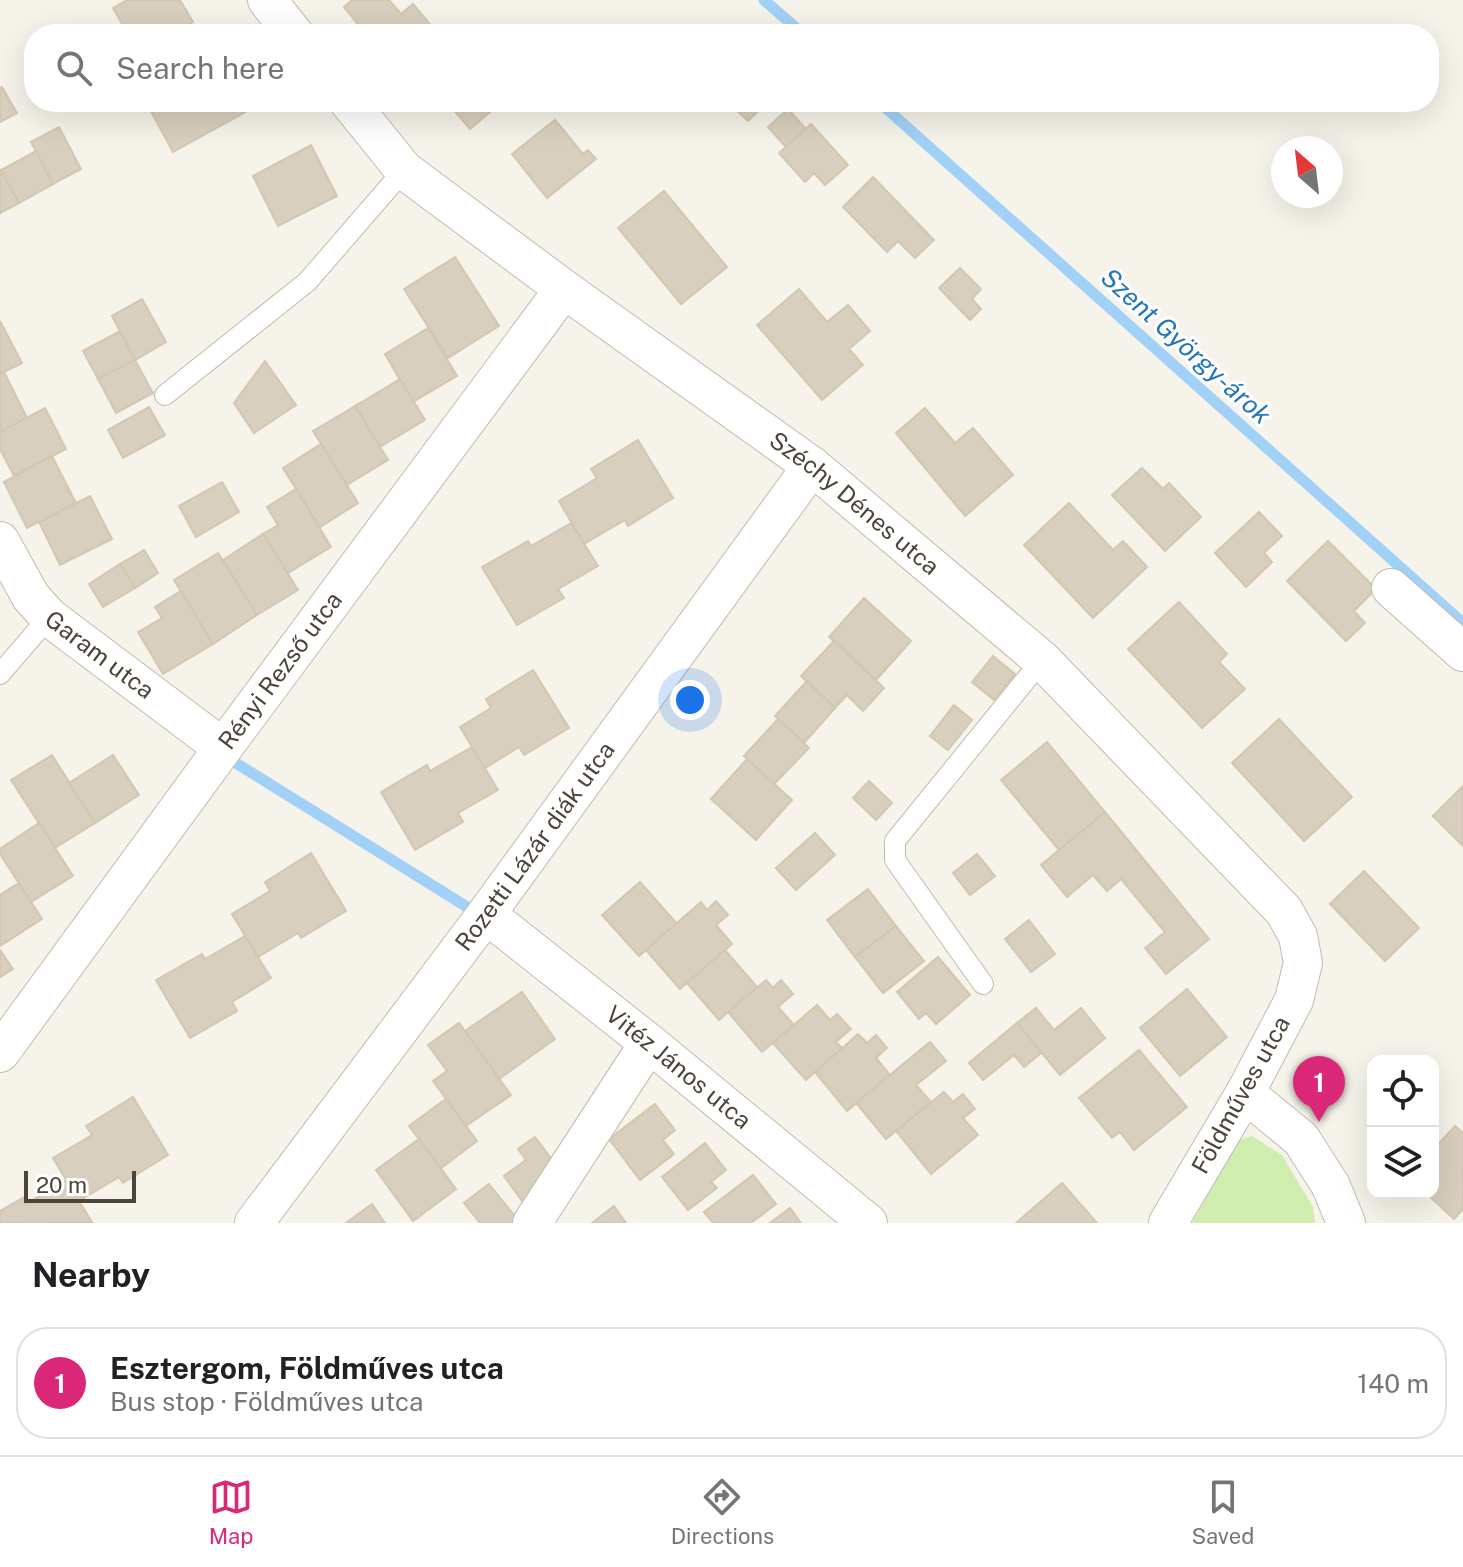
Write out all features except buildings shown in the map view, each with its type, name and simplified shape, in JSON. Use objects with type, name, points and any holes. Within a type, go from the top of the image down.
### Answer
[{"type":"street","points":[[267,0],[286,24]]},
{"type":"street","name":"Széchy Dénes utca","points":[[357,112],[404,170],[812,466],[1042,660],[1284,911],[1298,936],[1303,963]]},
{"type":"street","name":"Rényi Rezső utca","points":[[0,1053],[564,289]]},
{"type":"street","name":"Rozetti Lázár diák utca","points":[[254,1223],[486,914],[812,466]]},
{"type":"street","name":"Garam utca","points":[[0,541],[31,597],[49,617],[223,748]]},
{"type":"street","points":[[1391,588],[1463,652]]},
{"type":"street","name":"Vitéz János utca","points":[[486,914],[868,1223]]},
{"type":"street","name":"Földműves utca","points":[[1168,1223],[1245,1093],[1294,1000],[1303,963]]},
{"type":"street","points":[[532,1223],[649,1043]]},
{"type":"street","points":[[1245,1093],[1301,1139],[1331,1186],[1346,1223]]},
{"type":"lane","points":[[165,395],[307,282],[404,170]]},
{"type":"lane","points":[[0,674],[49,617]]},
{"type":"lane","points":[[983,984],[895,860],[895,841],[1042,660]]},
{"type":"green space","points":[[1252,1136],[1282,1155],[1313,1207],[1315,1223],[1192,1223],[1239,1140]]},
{"type":"waterway","name":"Szent György-árok","points":[[764,0],[792,24]]},
{"type":"waterway","name":"Szent György-árok","points":[[890,112],[1463,623]]},
{"type":"waterway","points":[[223,755],[480,915]]},
{"type":"place","name":"Esztergom, Földműves utca","points":[[1319,1122]]}]
